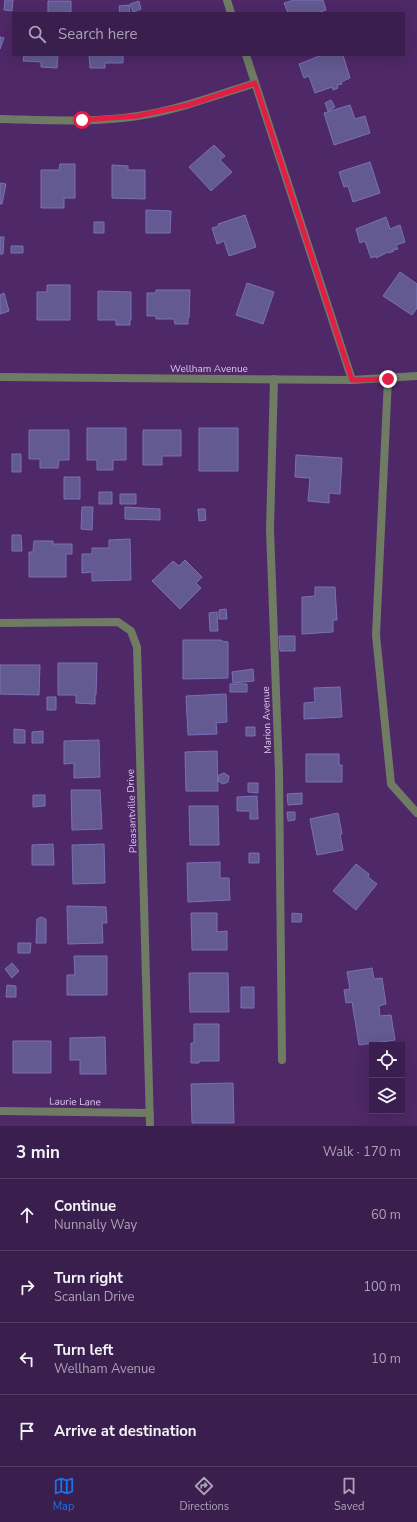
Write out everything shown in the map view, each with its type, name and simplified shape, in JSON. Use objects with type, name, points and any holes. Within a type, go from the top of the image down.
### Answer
[{"type":"street","points":[[227,0],[231,12]]},
{"type":"street","points":[[246,56],[352,380]]},
{"type":"street","points":[[0,119],[82,120],[137,116],[188,105],[255,83]]},
{"type":"street","name":"Wellham Avenue","points":[[0,377],[352,380],[388,379],[417,376]]},
{"type":"street","name":"Marion Avenue","points":[[274,379],[270,529],[279,772],[282,1060]]},
{"type":"street","points":[[388,379],[376,635],[391,784],[417,814]]},
{"type":"street","name":"Pleasantville Drive","points":[[0,623],[118,622],[131,631],[138,647],[150,1126]]},
{"type":"street","name":"Laurie Lane","points":[[0,1111],[150,1113]]},
{"type":"building","points":[[5,0],[13,0],[12,11],[4,10]]},
{"type":"building","points":[[294,0],[323,0],[326,10],[320,12],[288,12],[284,3]]},
{"type":"building","points":[[48,1],[71,1],[71,12],[48,12]]},
{"type":"building","points":[[139,1],[141,9],[133,12],[130,4]]},
{"type":"building","points":[[129,5],[130,12],[120,12],[119,6]]},
{"type":"building","points":[[0,37],[4,38],[0,49]]},
{"type":"building","points":[[24,56],[58,56],[57,68],[41,67],[41,62],[23,61]]},
{"type":"building","points":[[89,56],[123,56],[123,63],[105,63],[105,68],[90,68]]},
{"type":"building","points":[[319,56],[343,56],[350,78],[341,82],[342,84],[337,85],[338,88],[333,90],[332,87],[315,93],[309,76],[304,78],[299,64]]},
{"type":"building","points":[[331,100],[335,107],[328,111],[325,103]]},
{"type":"building","points":[[350,105],[355,119],[365,116],[370,133],[334,145],[324,113]]},
{"type":"building","points":[[214,145],[225,156],[220,160],[232,172],[211,191],[189,167]]},
{"type":"building","points":[[370,162],[380,193],[353,202],[348,186],[344,187],[339,172]]},
{"type":"building","points":[[60,164],[75,164],[75,198],[64,198],[64,208],[41,208],[41,170],[59,170]]},
{"type":"building","points":[[112,165],[128,166],[128,170],[145,170],[145,199],[112,198]]},
{"type":"building","points":[[0,183],[6,184],[2,204],[0,204]]},
{"type":"building","points":[[146,210],[171,211],[170,233],[146,233]]},
{"type":"building","points":[[245,215],[256,247],[229,256],[224,241],[217,244],[212,228],[219,226],[218,224]]},
{"type":"building","points":[[386,217],[390,229],[400,225],[405,242],[396,245],[398,249],[393,250],[394,251],[388,252],[376,258],[376,256],[371,258],[365,241],[360,243],[356,229]]},
{"type":"building","points":[[94,222],[104,222],[104,233],[94,233]]},
{"type":"building","points":[[0,237],[4,237],[3,254],[0,254]]},
{"type":"building","points":[[11,246],[23,246],[23,253],[11,253]]},
{"type":"building","points":[[400,272],[417,284],[417,308],[412,315],[383,296]]},
{"type":"building","points":[[247,283],[274,292],[263,324],[236,315]]},
{"type":"building","points":[[47,285],[70,285],[70,320],[37,320],[37,292],[47,292]]},
{"type":"building","points":[[156,290],[190,290],[188,324],[175,324],[174,319],[156,319],[156,316],[147,316],[147,293],[156,293]]},
{"type":"building","points":[[98,291],[131,292],[130,325],[116,325],[116,320],[98,320]]},
{"type":"building","points":[[4,293],[9,311],[0,314],[0,295]]},
{"type":"building","points":[[87,428],[126,428],[126,460],[113,460],[113,470],[97,470],[97,460],[87,460]]},
{"type":"building","points":[[199,428],[238,428],[238,471],[199,471]]},
{"type":"building","points":[[29,430],[69,430],[69,460],[59,460],[58,468],[40,468],[40,459],[29,459]]},
{"type":"building","points":[[143,430],[181,430],[181,456],[162,456],[162,465],[143,465]]},
{"type":"building","points":[[12,454],[21,454],[21,472],[12,472]]},
{"type":"building","points":[[296,455],[342,458],[340,494],[329,493],[329,503],[308,501],[310,478],[295,477]]},
{"type":"building","points":[[64,477],[80,477],[80,499],[64,499]]},
{"type":"building","points":[[99,492],[112,492],[112,504],[99,504]]},
{"type":"building","points":[[120,494],[136,494],[136,504],[120,504]]},
{"type":"building","points":[[82,507],[93,507],[92,530],[81,529]]},
{"type":"building","points":[[125,507],[160,509],[160,520],[125,519]]},
{"type":"building","points":[[198,509],[205,509],[206,520],[199,521]]},
{"type":"building","points":[[12,535],[21,535],[22,551],[12,551]]},
{"type":"building","points":[[130,539],[131,580],[92,581],[92,572],[82,573],[82,554],[92,554],[92,548],[109,548],[109,540]]},
{"type":"building","points":[[34,541],[53,541],[53,544],[72,544],[72,554],[66,554],[66,577],[29,577],[29,552],[33,552]]},
{"type":"building","points":[[185,560],[202,577],[196,583],[201,588],[180,609],[152,581],[173,561],[179,566]]},
{"type":"building","points":[[315,587],[335,587],[337,620],[333,620],[333,632],[302,634],[302,597],[315,596]]},
{"type":"building","points":[[226,609],[227,619],[219,619],[219,610]]},
{"type":"building","points":[[217,612],[218,631],[210,631],[209,613]]},
{"type":"building","points":[[279,636],[295,636],[295,651],[280,651]]},
{"type":"building","points":[[183,640],[221,640],[228,642],[228,678],[183,679]]},
{"type":"building","points":[[58,663],[97,663],[95,704],[76,703],[76,695],[58,695]]},
{"type":"building","points":[[0,665],[40,665],[39,695],[0,694]]},
{"type":"building","points":[[253,669],[254,681],[233,683],[232,672]]},
{"type":"building","points":[[230,684],[247,684],[247,692],[230,692]]},
{"type":"building","points":[[340,687],[342,717],[304,719],[304,703],[315,702],[314,688]]},
{"type":"building","points":[[226,694],[227,722],[216,723],[217,734],[188,735],[186,696]]},
{"type":"building","points":[[47,697],[56,697],[56,710],[47,710]]},
{"type":"building","points":[[246,727],[255,727],[255,736],[246,736]]},
{"type":"building","points":[[14,729],[25,730],[25,743],[14,743]]},
{"type":"building","points":[[43,731],[43,743],[32,743],[32,732]]},
{"type":"building","points":[[99,740],[100,777],[74,778],[74,763],[64,764],[64,741]]},
{"type":"building","points":[[217,751],[218,791],[186,791],[185,752]]},
{"type":"building","points":[[306,754],[339,754],[339,765],[342,765],[342,782],[306,782]]},
{"type":"building","points":[[224,773],[229,776],[228,782],[223,784],[218,781],[219,775]]},
{"type":"building","points":[[248,783],[258,783],[258,793],[248,792]]},
{"type":"building","points":[[71,790],[100,790],[102,829],[72,830]]},
{"type":"building","points":[[302,793],[302,804],[288,805],[287,794]]},
{"type":"building","points":[[33,795],[45,795],[45,806],[33,807]]},
{"type":"building","points":[[257,796],[258,819],[250,819],[250,811],[237,811],[237,797]]},
{"type":"building","points":[[189,806],[218,806],[219,845],[190,845]]},
{"type":"building","points":[[287,812],[295,812],[295,820],[288,821]]},
{"type":"building","points":[[338,813],[343,850],[317,855],[310,819]]},
{"type":"building","points":[[53,844],[54,865],[32,865],[32,845]]},
{"type":"building","points":[[104,844],[105,883],[73,884],[72,845]]},
{"type":"building","points":[[249,853],[259,853],[259,863],[249,863]]},
{"type":"building","points":[[220,862],[220,878],[229,878],[230,900],[188,902],[187,863]]},
{"type":"building","points":[[356,864],[369,874],[368,877],[377,884],[356,910],[333,891]]},
{"type":"building","points":[[67,906],[106,907],[107,923],[102,923],[103,943],[68,944]]},
{"type":"building","points":[[191,913],[217,913],[217,932],[227,931],[227,950],[192,950]]},
{"type":"building","points":[[292,913],[302,914],[301,922],[292,922]]},
{"type":"building","points":[[41,917],[46,919],[46,943],[36,943],[37,919]]},
{"type":"building","points":[[18,943],[31,943],[30,953],[18,953]]},
{"type":"building","points":[[74,956],[107,956],[107,995],[67,995],[67,975],[75,975]]},
{"type":"building","points":[[12,963],[19,971],[12,978],[5,969]]},
{"type":"building","points":[[372,968],[374,979],[382,978],[386,1004],[379,1006],[380,1016],[391,1015],[395,1040],[369,1042],[369,1044],[359,1045],[352,1002],[346,1003],[344,990],[350,989],[347,972]]},
{"type":"building","points":[[189,973],[228,973],[229,1012],[190,1012]]},
{"type":"building","points":[[7,985],[16,986],[16,997],[6,997]]},
{"type":"building","points":[[241,987],[254,987],[254,1008],[241,1008]]},
{"type":"building","points":[[194,1024],[219,1024],[219,1061],[199,1061],[199,1063],[191,1063],[191,1043],[194,1043]]},
{"type":"building","points":[[105,1037],[106,1074],[80,1074],[80,1060],[70,1060],[70,1038]]},
{"type":"building","points":[[13,1041],[51,1041],[51,1073],[13,1073]]},
{"type":"building","points":[[233,1083],[234,1123],[192,1123],[191,1084]]},
{"type":"route","points":[[82,120],[137,116],[188,105],[255,83],[352,380],[388,379]]}]
